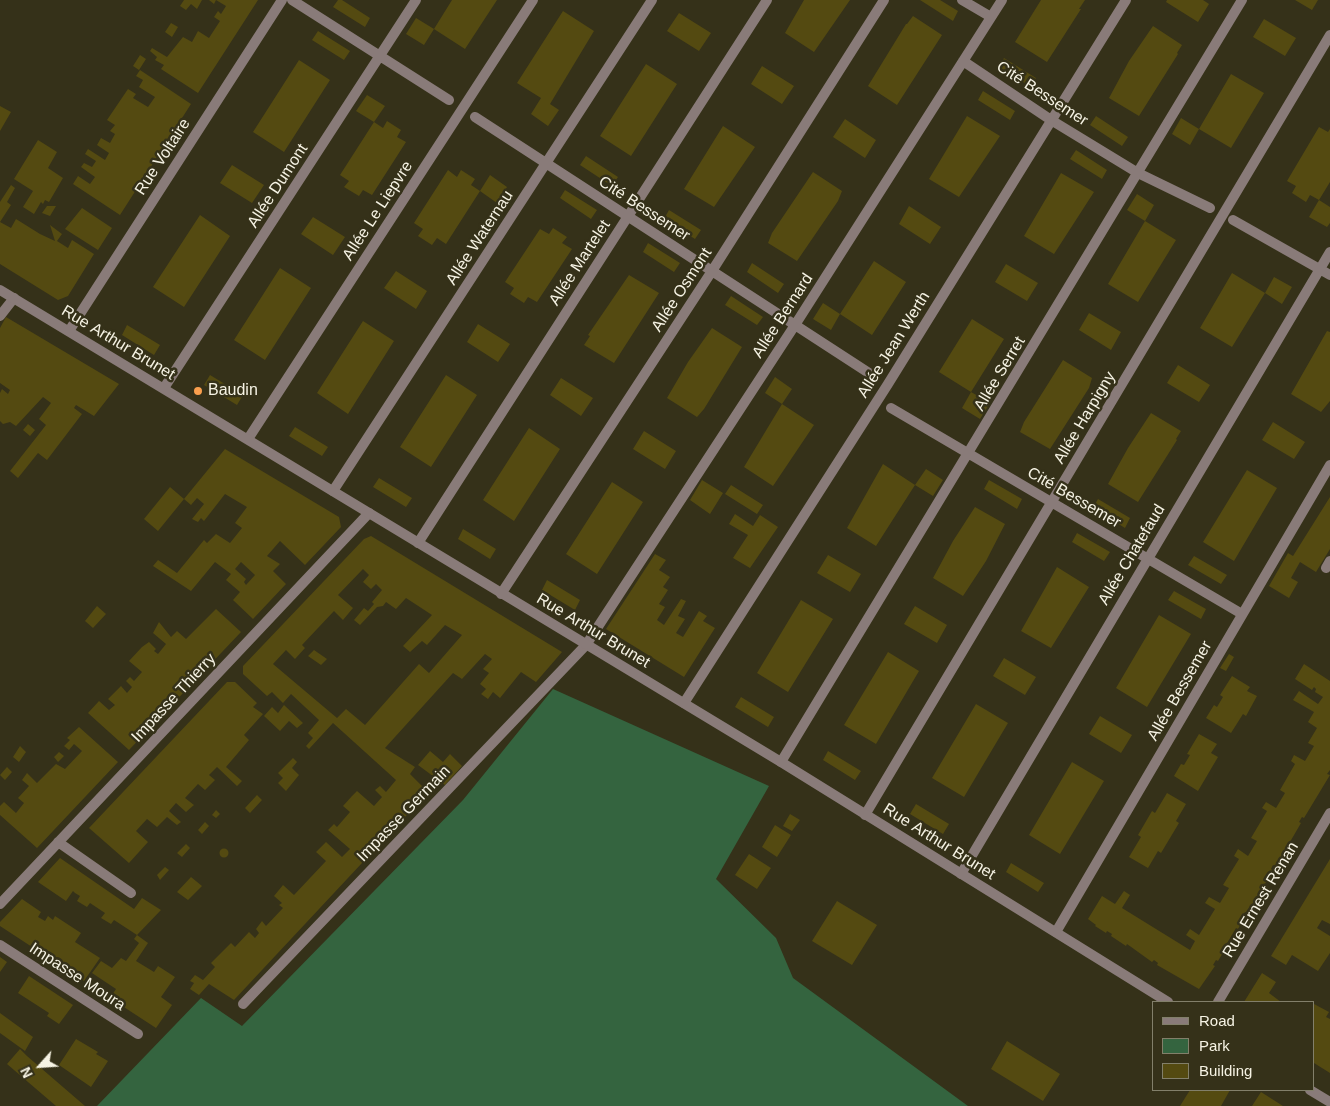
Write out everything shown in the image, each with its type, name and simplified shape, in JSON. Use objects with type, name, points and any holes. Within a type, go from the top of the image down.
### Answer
[{"type":"street","name":"Rue Voltaire","points":[[69,330],[282,0]]},
{"type":"street","points":[[292,0],[448,100]]},
{"type":"street","name":"Allée Dumont","points":[[164,388],[416,0]]},
{"type":"street","name":"Allée Le Liepvre","points":[[248,439],[533,0]]},
{"type":"street","name":"Allée Waternau","points":[[333,491],[652,0]]},
{"type":"street","name":"Allée Martelet","points":[[418,543],[767,0]]},
{"type":"street","name":"Allée Osmont","points":[[501,594],[712,271],[884,0]]},
{"type":"street","points":[[962,0],[990,18]]},
{"type":"street","name":"Allée Bernard","points":[[586,645],[795,325],[1002,0]]},
{"type":"street","name":"Allée Jean Werth","points":[[684,703],[888,384],[1126,0]]},
{"type":"street","name":"Allée Serret","points":[[781,762],[1242,0]]},
{"type":"street","name":"Allée Harpigny","points":[[865,815],[1330,35]]},
{"type":"street","name":"Cité Bessemer","points":[[964,61],[1051,120],[1138,173],[1210,208]]},
{"type":"street","name":"Cité Bessemer","points":[[475,117],[872,375]]},
{"type":"street","points":[[1232,220],[1330,275]]},
{"type":"street","name":"Allée Chatefaud","points":[[961,874],[1330,252]]},
{"type":"street","name":"Rue Arthur Brunet","points":[[0,290],[781,762],[1166,1001]]},
{"type":"street","points":[[0,316],[14,298]]},
{"type":"street","name":"Cité Bessemer","points":[[891,408],[1242,614]]},
{"type":"street","name":"Allée Bessemer","points":[[1056,932],[1330,465]]},
{"type":"street","name":"Impasse Thierry","points":[[0,904],[369,513]]},
{"type":"street","name":"Impasse Germain","points":[[244,1004],[586,645]]},
{"type":"street","name":"Rue Ernest Renan","points":[[1219,1001],[1330,813]]},
{"type":"street","points":[[58,842],[132,893]]},
{"type":"street","name":"Impasse Moura","points":[[0,945],[138,1034]]},
{"type":"street","points":[[1312,1091],[1330,1102]]},
{"type":"green space","points":[[553,689],[769,786],[716,879],[776,938],[793,978],[968,1106],[97,1106],[201,998],[242,1026],[463,800]]},
{"type":"building","points":[[184,0],[202,0],[197,9],[191,4],[186,10],[180,6]]},
{"type":"building","points":[[216,0],[258,0],[198,93],[161,69],[164,65],[155,60],[157,57],[150,51],[152,48],[167,57],[183,37],[192,42],[198,31],[209,38],[220,21],[214,17],[218,11],[221,14],[226,6]]},
{"type":"building","points":[[338,0],[342,0],[370,18],[365,27],[333,7]]},
{"type":"building","points":[[452,0],[497,0],[465,49],[434,29]]},
{"type":"building","points":[[804,0],[850,0],[814,52],[785,33]]},
{"type":"building","points":[[920,0],[940,0],[958,11],[953,21]]},
{"type":"building","points":[[1041,0],[1085,0],[1047,62],[1015,42]]},
{"type":"building","points":[[1167,0],[1203,0],[1209,4],[1198,22],[1166,2]]},
{"type":"building","points":[[1295,0],[1318,0],[1312,10]]},
{"type":"building","points":[[563,11],[594,31],[550,104],[559,110],[548,126],[531,114],[541,98],[517,83]]},
{"type":"building","points":[[679,13],[711,33],[699,51],[667,31]]},
{"type":"building","points":[[913,16],[942,35],[897,105],[868,86],[906,24]]},
{"type":"building","points":[[416,18],[434,29],[424,45],[406,34]]},
{"type":"building","points":[[1264,19],[1296,38],[1285,56],[1253,37]]},
{"type":"building","points":[[171,23],[178,27],[172,37],[165,32]]},
{"type":"building","points":[[1153,26],[1182,45],[1139,116],[1109,98],[1129,61]]},
{"type":"building","points":[[318,31],[350,51],[344,60],[312,40]]},
{"type":"building","points":[[140,55],[146,59],[139,70],[133,66]]},
{"type":"building","points":[[1004,58],[1036,78],[1031,87],[999,67]]},
{"type":"building","points":[[299,60],[330,80],[284,152],[253,132]]},
{"type":"building","points":[[646,64],[677,84],[631,156],[600,136]]},
{"type":"building","points":[[762,66],[794,86],[782,104],[751,84]]},
{"type":"building","points":[[140,70],[191,104],[120,215],[73,184],[78,176],[90,184],[95,177],[81,167],[84,163],[92,167],[96,161],[85,154],[88,149],[105,160],[109,153],[97,145],[101,138],[110,143],[115,134],[110,131],[115,125],[107,120],[128,89],[136,94],[133,98],[148,107],[155,97],[139,87],[143,80],[136,76]]},
{"type":"building","points":[[1231,74],[1264,93],[1231,148],[1199,129]]},
{"type":"building","points":[[983,91],[1015,111],[1010,120],[978,100]]},
{"type":"building","points":[[367,95],[385,106],[374,122],[356,111]]},
{"type":"building","points":[[0,106],[11,112],[0,131]]},
{"type":"building","points":[[967,116],[1000,136],[959,197],[929,179]]},
{"type":"building","points":[[1096,116],[1128,137],[1122,146],[1090,125]]},
{"type":"building","points":[[1181,118],[1199,129],[1190,145],[1172,134]]},
{"type":"building","points":[[845,119],[876,140],[865,158],[833,137]]},
{"type":"building","points":[[387,121],[401,130],[397,137],[406,142],[372,195],[363,190],[359,196],[344,187],[349,181],[340,175],[374,122],[383,128]]},
{"type":"building","points":[[723,126],[755,147],[714,207],[684,189]]},
{"type":"building","points":[[1319,127],[1328,132],[1330,129],[1330,182],[1319,200],[1310,195],[1306,202],[1292,193],[1296,186],[1287,181]]},
{"type":"building","points":[[38,140],[57,152],[48,168],[63,178],[49,202],[45,200],[43,204],[41,202],[34,214],[23,207],[33,191],[14,179]]},
{"type":"building","points":[[1076,150],[1107,170],[1102,179],[1070,159]]},
{"type":"building","points":[[586,156],[618,177],[612,186],[580,165]]},
{"type":"building","points":[[232,165],[264,185],[252,203],[220,183]]},
{"type":"building","points":[[448,170],[457,177],[461,170],[475,179],[471,185],[480,191],[446,244],[437,238],[432,245],[418,236],[423,229],[414,223]]},
{"type":"building","points":[[813,172],[842,191],[838,201],[797,261],[768,243],[772,233]]},
{"type":"building","points":[[1061,173],[1094,192],[1054,254],[1024,236]]},
{"type":"building","points":[[490,175],[507,187],[497,203],[480,191]]},
{"type":"building","points":[[11,185],[15,188],[7,202],[11,205],[0,222],[0,202]]},
{"type":"building","points":[[565,190],[597,210],[591,219],[560,198]]},
{"type":"building","points":[[1137,194],[1154,205],[1145,221],[1127,210]]},
{"type":"building","points":[[1319,200],[1330,207],[1330,223],[1327,227],[1309,217]]},
{"type":"building","points":[[47,206],[56,206],[50,216],[42,213]]},
{"type":"building","points":[[909,206],[941,227],[930,244],[899,224]]},
{"type":"building","points":[[82,208],[112,228],[98,250],[65,229]]},
{"type":"building","points":[[669,210],[701,230],[695,239],[664,219]]},
{"type":"building","points":[[200,215],[230,236],[184,307],[153,287]]},
{"type":"building","points":[[313,217],[345,237],[333,255],[301,234]]},
{"type":"building","points":[[16,219],[55,241],[50,225],[62,234],[57,241],[68,248],[72,240],[94,254],[68,296],[58,300],[0,264],[0,222],[11,228]]},
{"type":"building","points":[[1145,221],[1176,240],[1138,302],[1108,284]]},
{"type":"building","points":[[553,228],[567,237],[562,243],[572,249],[537,302],[528,297],[524,303],[510,294],[514,288],[505,282],[540,229],[549,234]]},
{"type":"building","points":[[648,243],[680,263],[674,272],[643,252]]},
{"type":"building","points":[[874,261],[906,282],[872,335],[840,314]]},
{"type":"building","points":[[752,263],[784,284],[778,293],[747,272]]},
{"type":"building","points":[[1006,264],[1038,283],[1027,301],[995,282]]},
{"type":"building","points":[[280,268],[311,288],[265,360],[234,340]]},
{"type":"building","points":[[396,271],[427,291],[416,309],[384,288]]},
{"type":"building","points":[[1232,273],[1265,293],[1232,347],[1200,328]]},
{"type":"building","points":[[629,275],[659,293],[614,363],[584,345],[590,336],[588,335]]},
{"type":"building","points":[[1274,277],[1292,287],[1282,304],[1265,293]]},
{"type":"building","points":[[731,296],[763,317],[757,325],[725,305]]},
{"type":"building","points":[[823,303],[840,314],[831,330],[813,319]]},
{"type":"building","points":[[1089,313],[1121,332],[1111,350],[1079,330]]},
{"type":"building","points":[[6,317],[119,384],[94,416],[76,405],[74,408],[82,414],[47,460],[38,453],[18,478],[10,471],[46,425],[39,419],[51,403],[43,397],[16,426],[10,422],[3,424],[0,421],[0,393],[2,389],[8,394],[10,390],[0,383],[0,328]]},
{"type":"building","points":[[972,319],[1004,339],[971,392],[939,372]]},
{"type":"building","points":[[363,321],[394,341],[348,414],[317,393]]},
{"type":"building","points":[[478,324],[510,344],[498,362],[467,342]]},
{"type":"building","points":[[127,325],[160,345],[154,355],[122,335]]},
{"type":"building","points":[[712,328],[742,347],[704,409],[697,417],[667,398],[688,362]]},
{"type":"building","points":[[1327,331],[1330,332],[1330,401],[1321,412],[1291,394]]},
{"type":"building","points":[[1063,360],[1092,378],[1089,388],[1050,449],[1020,432],[1024,422]]},
{"type":"building","points":[[1178,365],[1210,385],[1199,402],[1167,383]]},
{"type":"building","points":[[210,375],[243,395],[237,405],[204,385]]},
{"type":"building","points":[[446,375],[477,395],[431,467],[400,447]]},
{"type":"building","points":[[775,377],[792,389],[782,404],[765,393]]},
{"type":"building","points":[[561,378],[593,398],[581,416],[550,395]]},
{"type":"building","points":[[971,392],[990,403],[980,419],[962,408]]},
{"type":"building","points":[[782,404],[814,425],[773,486],[744,467]]},
{"type":"building","points":[[1151,413],[1181,431],[1138,502],[1108,484],[1128,448]]},
{"type":"building","points":[[1273,422],[1305,442],[1294,459],[1262,440]]},
{"type":"building","points":[[28,424],[35,430],[30,436],[23,430]]},
{"type":"building","points":[[295,427],[328,447],[322,456],[289,436]]},
{"type":"building","points":[[529,428],[560,449],[514,521],[483,500]]},
{"type":"building","points":[[644,431],[676,451],[665,469],[633,449]]},
{"type":"building","points":[[225,449],[339,517],[341,527],[305,565],[280,541],[267,556],[280,564],[273,571],[286,584],[253,619],[233,600],[240,592],[226,580],[231,574],[215,562],[191,591],[153,566],[158,560],[177,573],[204,540],[207,543],[216,534],[230,543],[242,528],[235,523],[247,507],[225,494],[204,521],[201,518],[198,522],[192,519],[204,504],[197,498],[191,505],[184,499]],"holes":[[[241,562],[255,575],[246,585],[244,582],[246,579],[235,569]]]},
{"type":"building","points":[[883,464],[915,485],[876,546],[847,528]]},
{"type":"building","points":[[926,469],[943,480],[933,496],[915,485]]},
{"type":"building","points":[[1247,470],[1277,488],[1234,561],[1203,542]]},
{"type":"building","points":[[379,478],[412,498],[406,507],[373,487]]},
{"type":"building","points":[[702,480],[723,493],[710,514],[690,500]]},
{"type":"building","points":[[989,480],[1022,499],[1017,509],[984,489]]},
{"type":"building","points":[[612,482],[643,502],[597,574],[566,554]]},
{"type":"building","points":[[731,485],[763,505],[757,514],[725,494]]},
{"type":"building","points":[[170,487],[184,499],[158,531],[144,519]]},
{"type":"building","points":[[1330,497],[1330,549],[1316,572],[1300,562],[1291,578],[1298,582],[1289,598],[1269,586],[1288,553],[1293,556]]},
{"type":"building","points":[[1098,499],[1130,518],[1125,528],[1093,508]]},
{"type":"building","points":[[975,507],[1005,524],[986,561],[963,596],[933,578],[953,541]]},
{"type":"building","points":[[735,514],[753,526],[760,515],[778,527],[750,568],[733,558],[748,535],[729,524]]},
{"type":"building","points":[[463,529],[496,549],[490,559],[458,539]]},
{"type":"building","points":[[1077,533],[1110,552],[1104,561],[1072,542]]},
{"type":"building","points":[[371,536],[562,652],[536,682],[521,672],[500,698],[493,692],[488,699],[481,694],[486,689],[480,684],[489,673],[483,669],[492,659],[485,654],[462,679],[453,673],[385,748],[415,767],[410,774],[424,788],[415,798],[419,802],[234,1000],[209,984],[199,995],[190,989],[194,983],[190,981],[195,975],[203,980],[215,967],[211,963],[231,943],[235,947],[249,932],[255,938],[259,933],[256,929],[262,921],[266,926],[283,908],[279,905],[282,903],[274,896],[283,885],[294,895],[326,861],[316,852],[326,842],[342,857],[350,849],[328,830],[334,824],[337,827],[350,812],[343,806],[352,796],[357,791],[374,806],[382,797],[375,790],[380,786],[386,792],[396,780],[333,723],[309,749],[306,746],[313,738],[308,733],[319,720],[291,694],[283,703],[272,692],[267,696],[243,674],[243,666],[364,539]],"holes":[[[363,569],[369,575],[363,582],[371,589],[376,584],[382,590],[372,602],[374,604],[368,611],[364,608],[354,620],[360,625],[377,607],[383,606],[386,602],[396,609],[406,598],[432,615],[403,646],[410,652],[422,641],[427,645],[445,625],[462,635],[429,673],[419,664],[365,725],[346,709],[337,718],[273,664],[286,650],[295,659],[305,648],[302,645],[334,611],[343,620],[353,608],[338,595]]]},
{"type":"building","points":[[655,554],[666,560],[659,570],[670,577],[663,587],[668,590],[659,604],[665,607],[657,620],[664,625],[681,599],[686,601],[678,616],[685,619],[676,633],[683,637],[699,611],[707,616],[703,621],[715,628],[684,677],[606,629]]},
{"type":"building","points":[[828,555],[861,574],[850,592],[817,573]]},
{"type":"building","points":[[1194,556],[1227,575],[1221,584],[1188,565]]},
{"type":"building","points":[[1057,567],[1089,587],[1051,648],[1021,631]]},
{"type":"building","points":[[547,580],[580,600],[575,610],[542,590]]},
{"type":"building","points":[[1174,591],[1206,609],[1201,619],[1168,600]]},
{"type":"building","points":[[801,600],[833,619],[788,692],[757,673]]},
{"type":"building","points":[[97,606],[106,614],[93,628],[85,621]]},
{"type":"building","points":[[915,606],[947,625],[937,643],[904,624]]},
{"type":"building","points":[[216,609],[241,632],[129,750],[88,713],[99,701],[109,710],[115,705],[108,699],[121,686],[127,693],[132,687],[126,681],[130,677],[134,681],[142,672],[129,661],[142,647],[149,642],[158,654],[166,644],[153,633],[159,622],[171,637],[177,631],[186,639]]},
{"type":"building","points":[[1159,615],[1191,634],[1147,707],[1116,688]]},
{"type":"building","points":[[314,650],[327,659],[321,665],[308,656]]},
{"type":"building","points":[[888,652],[919,671],[876,744],[844,725]]},
{"type":"building","points":[[1229,654],[1234,657],[1226,671],[1220,668]]},
{"type":"building","points":[[1004,658],[1036,677],[1025,695],[993,676]]},
{"type":"building","points":[[1304,664],[1330,681],[1330,770],[1327,774],[1330,775],[1304,818],[1302,817],[1299,822],[1301,823],[1276,866],[1273,865],[1271,869],[1273,871],[1247,913],[1245,912],[1238,929],[1236,928],[1218,961],[1216,960],[1213,965],[1215,966],[1199,989],[1157,965],[1158,963],[1154,960],[1152,962],[1127,944],[1126,946],[1111,936],[1112,934],[1107,931],[1106,933],[1088,919],[1102,896],[1115,904],[1124,891],[1130,895],[1122,908],[1190,950],[1195,941],[1186,935],[1190,929],[1199,935],[1215,909],[1205,903],[1209,897],[1220,903],[1229,888],[1223,885],[1239,859],[1234,856],[1238,849],[1248,856],[1257,841],[1251,838],[1267,811],[1262,808],[1266,802],[1276,808],[1285,793],[1280,790],[1295,764],[1291,761],[1294,755],[1305,761],[1314,746],[1308,743],[1317,728],[1308,722],[1314,712],[1293,700],[1299,691],[1318,704],[1323,697],[1315,692],[1316,689],[1314,687],[1312,690],[1295,679]]},
{"type":"building","points":[[1232,676],[1250,687],[1247,691],[1257,696],[1246,716],[1243,714],[1231,733],[1206,718],[1214,705],[1217,707],[1223,697],[1220,695]]},
{"type":"building","points":[[227,682],[235,682],[257,703],[253,707],[263,714],[244,735],[249,740],[226,767],[242,781],[237,786],[217,767],[209,775],[215,780],[205,790],[198,784],[185,798],[194,805],[186,812],[176,803],[169,811],[181,822],[177,825],[167,817],[157,827],[147,819],[136,831],[148,842],[129,863],[89,828]]},
{"type":"building","points":[[741,697],[774,717],[768,727],[735,707]]},
{"type":"building","points":[[976,704],[1008,723],[964,797],[932,778]]},
{"type":"building","points":[[284,705],[303,723],[297,728],[289,721],[280,731],[264,716],[272,707],[278,713]]},
{"type":"building","points":[[1100,716],[1132,735],[1121,753],[1089,734]]},
{"type":"building","points":[[79,727],[118,762],[37,848],[0,815],[0,806],[4,802],[16,813],[24,803],[18,798],[29,786],[22,780],[27,773],[37,783],[56,764],[65,769],[82,751],[74,744],[69,750],[64,746],[70,740],[67,738]]},
{"type":"building","points":[[1199,734],[1217,744],[1211,753],[1218,757],[1198,791],[1174,776],[1181,764],[1184,765],[1190,755],[1187,754]]},
{"type":"building","points":[[20,746],[26,752],[19,762],[13,757]]},
{"type":"building","points":[[430,751],[443,762],[450,754],[462,766],[445,785],[418,765]]},
{"type":"building","points":[[828,751],[861,771],[855,780],[823,760]]},
{"type":"building","points":[[59,752],[64,756],[58,762],[54,757]]},
{"type":"building","points":[[293,758],[297,762],[292,768],[299,775],[286,791],[278,783],[283,778],[278,773]]},
{"type":"building","points":[[1072,762],[1104,781],[1060,854],[1029,835]]},
{"type":"building","points":[[7,767],[12,772],[5,780],[0,775]]},
{"type":"building","points":[[1167,793],[1186,804],[1176,821],[1179,823],[1161,853],[1158,851],[1148,868],[1129,857],[1141,837],[1138,835],[1152,811],[1155,813]]},
{"type":"building","points":[[257,795],[262,800],[250,813],[245,808]]},
{"type":"building","points":[[916,804],[949,824],[943,834],[910,814]]},
{"type":"building","points":[[216,810],[220,814],[216,818],[212,815]]},
{"type":"building","points":[[790,814],[800,820],[792,831],[783,826]]},
{"type":"building","points":[[205,822],[209,826],[202,834],[198,830]]},
{"type":"building","points":[[775,825],[791,835],[777,857],[762,847]]},
{"type":"building","points":[[186,844],[190,848],[182,857],[177,853]]},
{"type":"building","points":[[224,848],[229,853],[224,858],[219,853]]},
{"type":"building","points":[[749,854],[771,868],[757,889],[735,875]]},
{"type":"building","points":[[60,858],[134,909],[142,898],[161,910],[137,935],[114,920],[111,924],[101,918],[105,913],[90,903],[87,907],[77,901],[80,896],[73,891],[66,901],[38,882]]},
{"type":"building","points":[[1330,859],[1330,924],[1322,920],[1317,928],[1330,936],[1330,953],[1318,971],[1292,955],[1286,965],[1271,956]]},
{"type":"building","points":[[1011,863],[1044,883],[1038,892],[1006,872]]},
{"type":"building","points":[[165,867],[169,870],[160,880],[157,875]]},
{"type":"building","points":[[191,877],[202,886],[188,900],[177,892]]},
{"type":"building","points":[[22,899],[41,912],[38,917],[45,921],[48,916],[53,920],[55,916],[81,933],[75,942],[100,958],[84,981],[0,926],[0,922]]},
{"type":"building","points":[[837,901],[877,925],[852,965],[812,941]]},
{"type":"building","points":[[137,935],[148,943],[136,961],[154,972],[158,966],[175,977],[161,997],[172,1005],[156,1028],[110,998],[116,989],[92,973],[101,961],[112,968],[121,958],[126,961],[139,943],[134,939]]},
{"type":"building","points":[[0,957],[7,962],[0,972]]},
{"type":"building","points":[[1262,973],[1276,982],[1269,993],[1280,1001],[1245,1001]]},
{"type":"building","points":[[29,976],[73,1005],[59,1024],[47,1016],[49,1013],[18,993]]},
{"type":"building","points":[[1315,1005],[1329,1012],[1326,1017],[1330,1019],[1330,1073],[1315,1064]]},
{"type":"building","points":[[0,1013],[33,1037],[25,1051],[0,1033]]},
{"type":"building","points":[[76,1039],[98,1052],[96,1054],[108,1061],[91,1087],[59,1065]]},
{"type":"building","points":[[1007,1041],[1060,1074],[1043,1101],[991,1069]]},
{"type":"building","points":[[20,1049],[85,1106],[56,1106],[7,1064]]},
{"type":"building","points":[[1189,1091],[1229,1091],[1221,1106],[1180,1106]]},
{"type":"building","points":[[1261,1092],[1283,1106],[1252,1106]]},
{"type":"place","name":"Baudin","points":[[198,391]]}]
